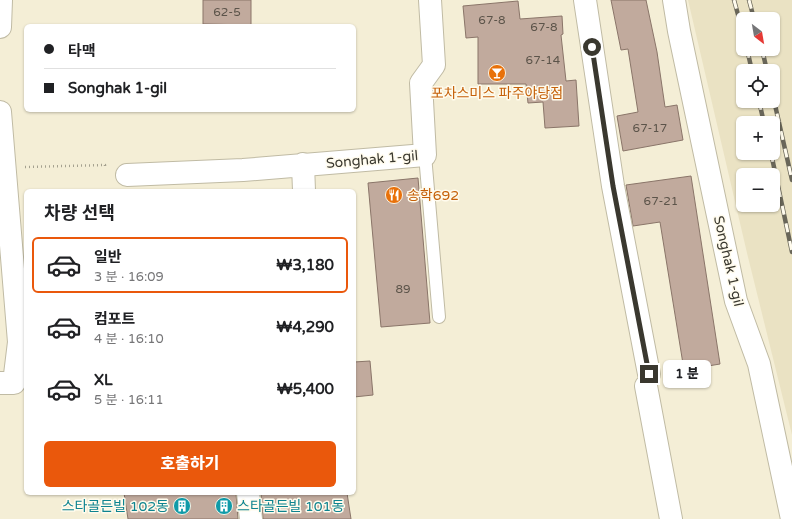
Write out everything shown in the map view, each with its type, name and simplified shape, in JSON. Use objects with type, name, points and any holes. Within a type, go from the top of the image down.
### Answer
[{"type":"street","points":[[0,27],[1,0]]},
{"type":"street","name":"Songhak 1-gil","points":[[128,175],[243,170],[426,155],[421,82],[434,65],[430,0]]},
{"type":"street","points":[[585,0],[613,186],[671,519]]},
{"type":"street","name":"Songhak 1-gil","points":[[674,0],[679,31],[736,301],[759,364],[792,519]]},
{"type":"street","points":[[0,112],[19,342],[14,383],[0,383]]},
{"type":"street","points":[[303,164],[304,189]]},
{"type":"street","points":[[248,495],[251,519]]},
{"type":"lane","points":[[426,155],[439,317]]},
{"type":"path","points":[[5,168],[105,165],[106,177],[128,175]]},
{"type":"shaded area","points":[[688,0],[792,0],[792,435],[737,212],[780,212],[780,168],[736,168],[736,206]]},
{"type":"building","points":[[203,0],[251,0],[251,24],[203,24]]},
{"type":"building","points":[[611,0],[646,0],[657,52],[665,107],[677,105],[683,140],[623,151],[617,116],[638,112],[628,49],[621,50]]},
{"type":"building","points":[[518,1],[520,19],[562,16],[563,34],[561,35],[566,81],[576,80],[579,126],[545,128],[543,102],[528,103],[526,84],[478,84],[478,37],[466,38],[463,6]]},
{"type":"building","points":[[691,176],[720,364],[684,370],[660,222],[633,226],[626,185]]},
{"type":"building","points":[[418,178],[430,323],[381,327],[368,183]]},
{"type":"building","points":[[370,361],[373,395],[356,397],[356,362]]},
{"type":"building","points":[[124,495],[236,495],[238,519],[128,519]]},
{"type":"building","points":[[261,495],[347,495],[351,519],[263,519]]},
{"type":"railway","points":[[734,0],[737,12]]},
{"type":"railway","points":[[749,0],[752,12]]},
{"type":"railway","points":[[749,56],[750,64]]},
{"type":"railway","points":[[764,56],[765,64]]},
{"type":"railway","points":[[761,108],[762,116]]},
{"type":"railway","points":[[776,108],[792,180]]},
{"type":"railway","points":[[772,160],[792,252]]},
{"type":"place","name":"포차스미스 파주야당점","points":[[497,73]]},
{"type":"place","name":"송학692","points":[[394,195]]},
{"type":"place","name":"스타골든빌 102동","points":[[182,506]]},
{"type":"place","name":"스타골든빌 101동","points":[[224,506]]},
{"type":"route","points":[[592,47],[613,186],[649,374]]}]
